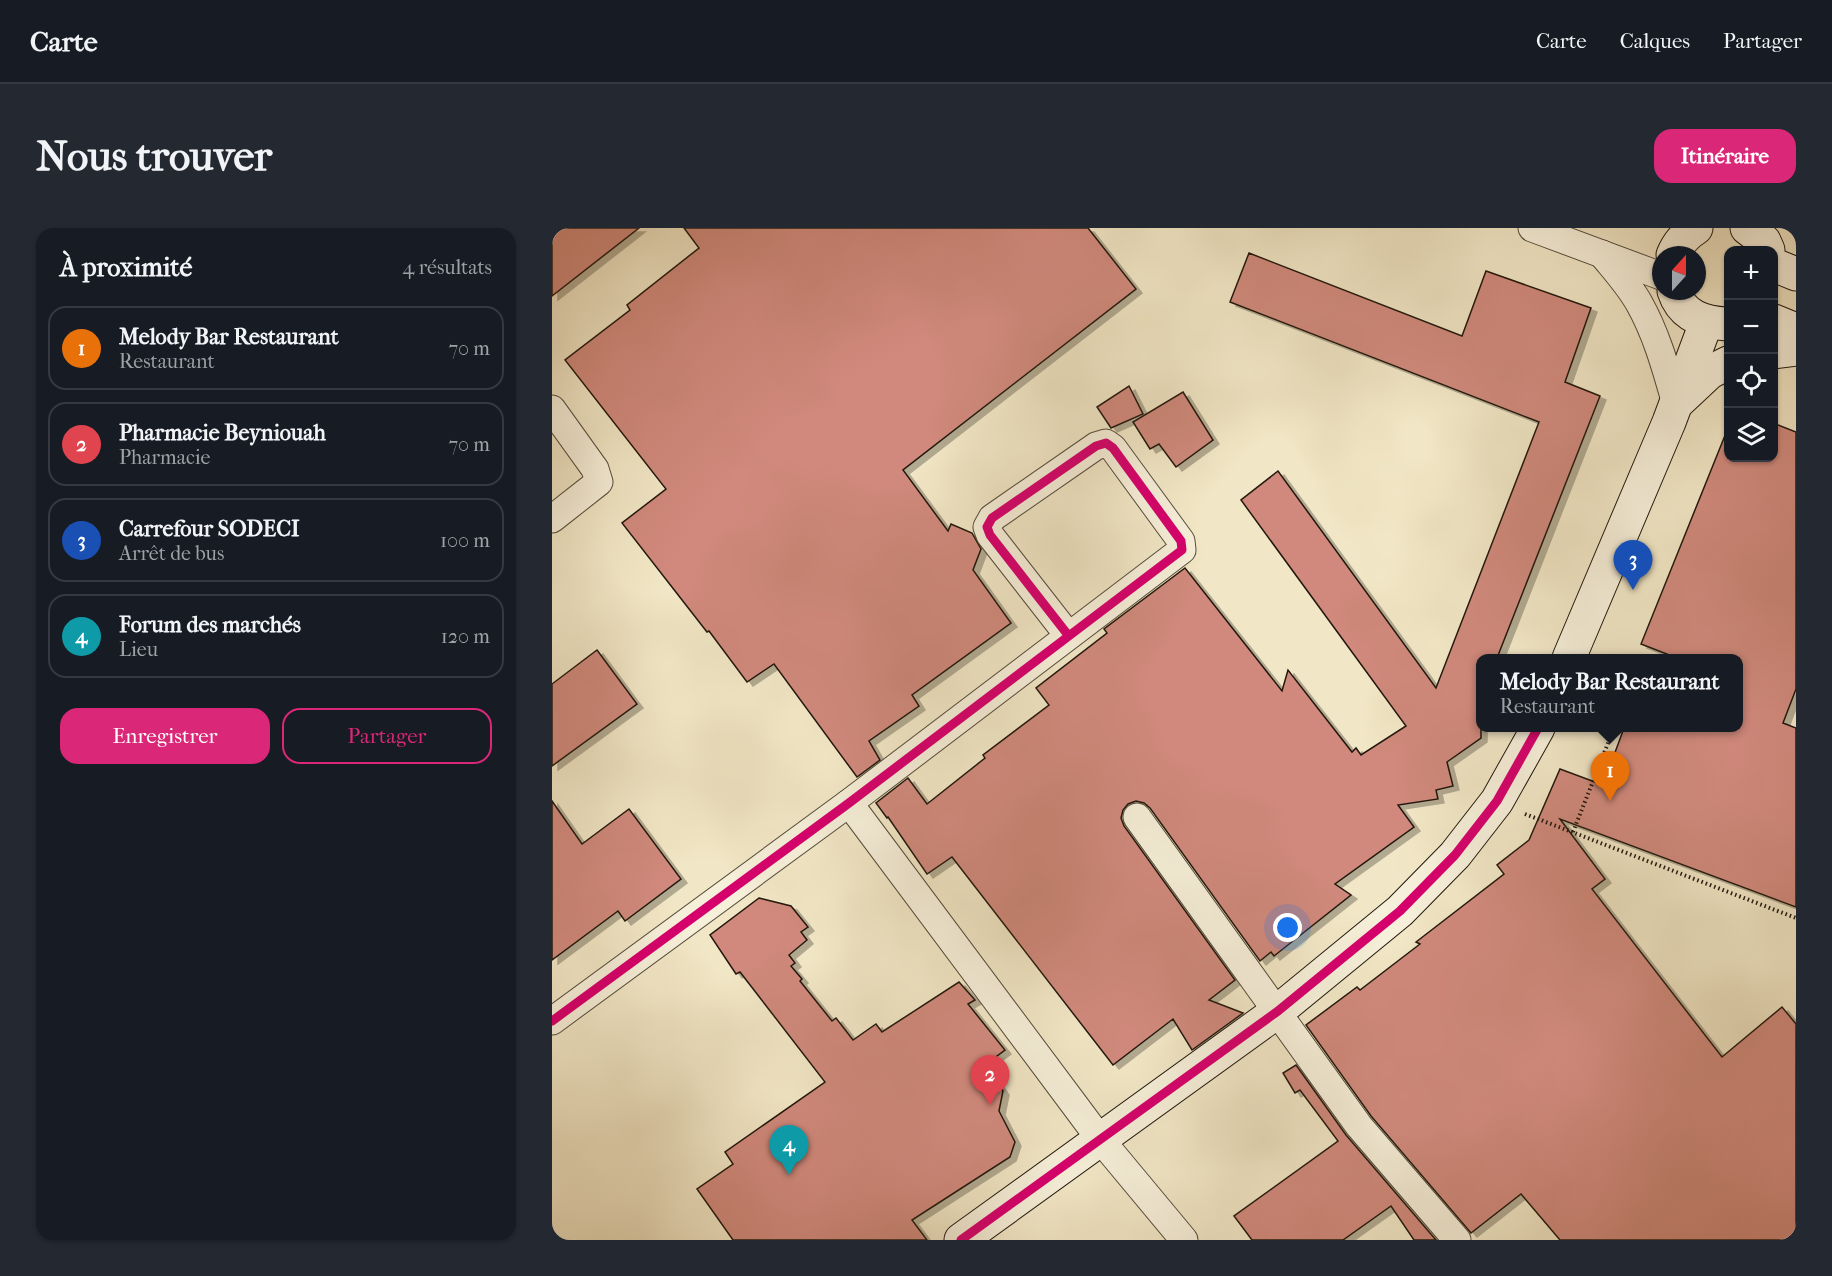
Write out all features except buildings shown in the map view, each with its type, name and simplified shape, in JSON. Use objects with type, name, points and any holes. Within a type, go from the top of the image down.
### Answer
[{"type":"street","points":[[1532,228],[1652,273]]},
{"type":"street","points":[[1747,228],[1764,241],[1766,246]]},
{"type":"street","points":[[1602,254],[1639,302],[1661,352],[1676,404]]},
{"type":"street","points":[[1778,266],[1796,274]]},
{"type":"street","points":[[1571,654],[1676,404],[1717,324],[1688,313],[1678,300]]},
{"type":"street","points":[[1778,323],[1796,330]]},
{"type":"street","points":[[1778,351],[1796,349]]},
{"type":"street","points":[[1676,404],[1710,372],[1724,365]]},
{"type":"street","points":[[552,409],[596,469],[599,482],[552,519]]},
{"type":"street","points":[[552,1021],[849,802],[1182,550],[1181,541],[1113,448],[1106,443],[1096,446],[992,518],[987,527],[990,535],[1068,635]]},
{"type":"street","points":[[961,1240],[1278,1011],[1400,911],[1455,855],[1497,801],[1536,732]]},
{"type":"street","points":[[849,802],[1100,1139],[1184,1240]]},
{"type":"street","points":[[1137,817],[1359,1126],[1457,1240]]},
{"type":"path","points":[[1573,832],[1612,732]]},
{"type":"path","points":[[1536,818],[1796,918]]},
{"type":"cycle path","points":[[552,1021],[849,803],[1182,550],[1181,541],[1113,448],[1106,443],[1096,446],[992,518],[987,527],[990,535],[1068,635]]},
{"type":"cycle path","points":[[961,1240],[1278,1011],[1400,911],[1455,855],[1497,801],[1536,732]]},
{"type":"place","name":"Carrefour SODECI","points":[[1633,590]]},
{"type":"place","name":"Melody Bar Restaurant","points":[[1610,801]]},
{"type":"place","name":"Pharmacie Beyniouah","points":[[990,1105]]},
{"type":"place","name":"Forum des marchés","points":[[789,1175]]}]
